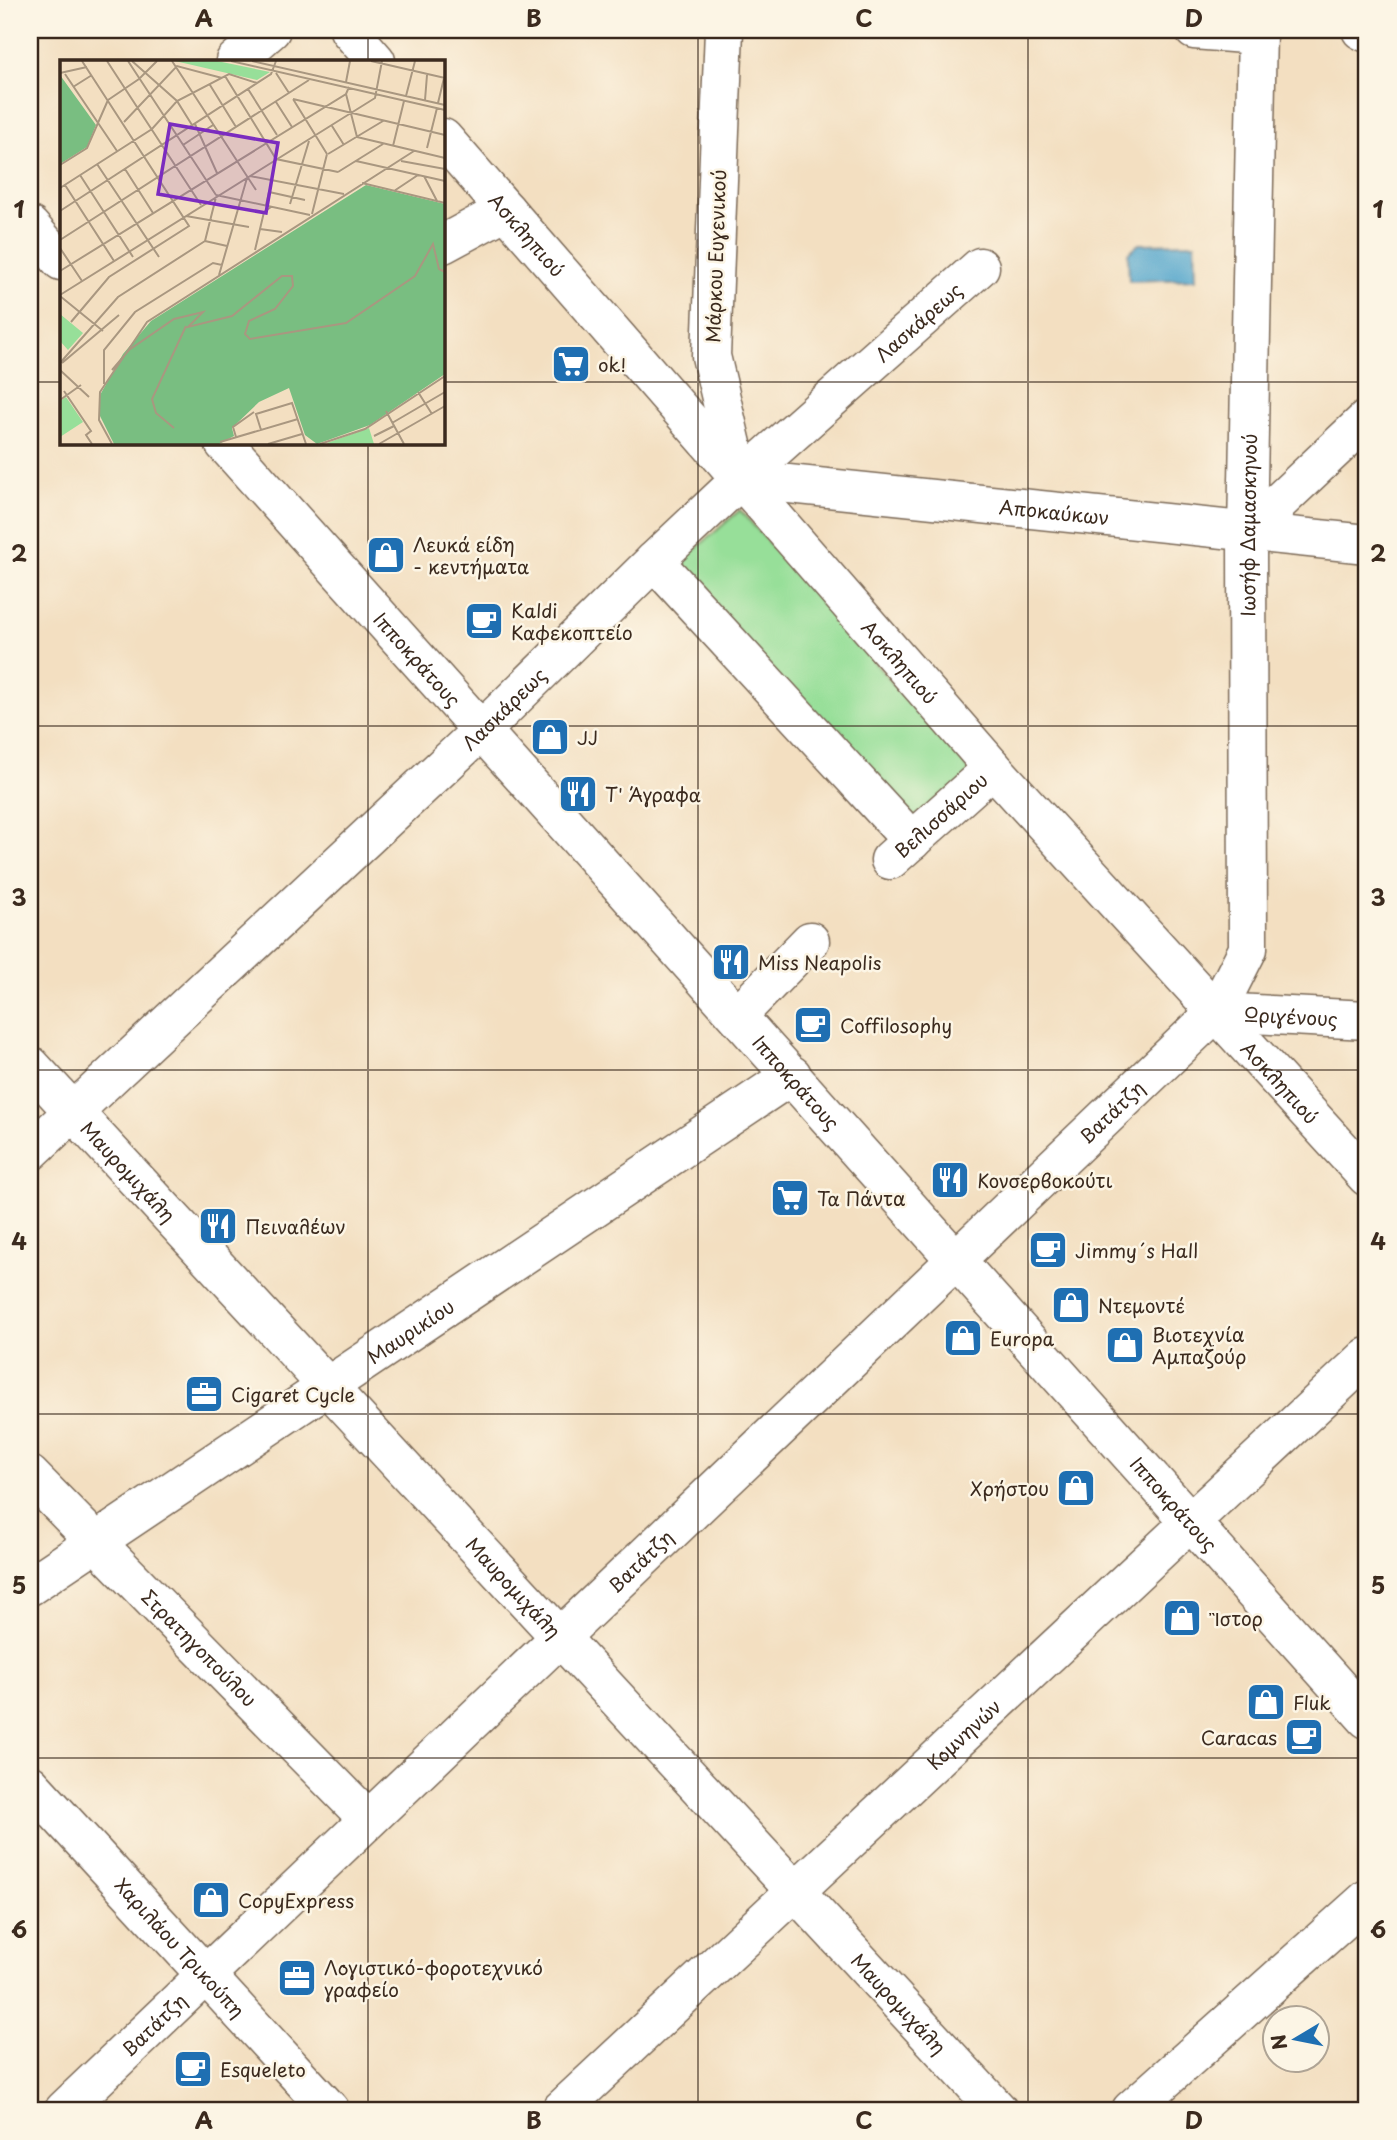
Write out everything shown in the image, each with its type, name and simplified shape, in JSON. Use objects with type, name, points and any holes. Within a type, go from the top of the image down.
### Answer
[{"type":"street","points":[[236,60],[271,30]]},
{"type":"street","points":[[349,30],[375,60]]},
{"type":"street","name":"Μάρκου Ευγενικού","points":[[724,30],[711,356],[741,480]]},
{"type":"street","points":[[1194,30],[1257,33]]},
{"type":"street","points":[[1362,30],[1367,33]]},
{"type":"street","name":"Ιωσήφ Δαμασκηνού","points":[[1216,1012],[1248,949],[1247,532],[1257,33]]},
{"type":"street","name":"Ασκληπιού","points":[[444,139],[993,768],[1367,1177]]},
{"type":"street","points":[[444,243],[506,210]]},
{"type":"street","name":"Λασκάρεως","points":[[30,1152],[482,730],[654,561],[980,267]]},
{"type":"street","points":[[1247,532],[1367,419]]},
{"type":"street","name":"Ιπποκράτους","points":[[226,444],[1367,1719]]},
{"type":"street","name":"Αποκαύκων","points":[[741,480],[1367,544]]},
{"type":"street","name":"Βελισσάριου","points":[[654,561],[901,850],[993,768]]},
{"type":"street","points":[[738,1015],[810,941]]},
{"type":"street","name":"Ωριγένους","points":[[1216,1012],[1367,1020]]},
{"type":"street","name":"Βατάτζη","points":[[64,2110],[1216,1012]]},
{"type":"street","name":"Μαυρομιχάλη","points":[[30,1065],[998,2110]]},
{"type":"street","name":"Μαυρικίου","points":[[30,1586],[792,1075]]},
{"type":"street","name":"Κομνηνών","points":[[561,2110],[1367,1357]]},
{"type":"street","name":"Στρατηγοπούλου","points":[[30,1475],[368,1819]]},
{"type":"street","name":"Χαριλάου Τρικούπη","points":[[30,1784],[330,2110]]},
{"type":"street","points":[[1131,2110],[1367,1899]]},
{"type":"green space","points":[[740,510],[972,773],[911,828],[674,568]]},
{"type":"water","points":[[1195,243],[1196,279],[1129,281],[1128,253],[1139,244]]},
{"type":"place","name":"ok!","points":[[571,364]]},
{"type":"place","name":"Λευκά είδη - κεντήματα","points":[[386,555]]},
{"type":"place","name":"Kaldi Καφεκοπτείο","points":[[484,621]]},
{"type":"place","name":"JJ","points":[[550,737]]},
{"type":"place","name":"Τ' Άγραφα","points":[[578,794]]},
{"type":"place","name":"Miss Neapolis","points":[[731,962]]},
{"type":"place","name":"Coffilosophy","points":[[813,1025]]},
{"type":"place","name":"Κονσερβοκούτι","points":[[950,1180]]},
{"type":"place","name":"Τα Πάντα","points":[[790,1198]]},
{"type":"place","name":"Πειναλέων","points":[[218,1226]]},
{"type":"place","name":"Jimmy´s Hall","points":[[1048,1250]]},
{"type":"place","name":"Ντεμοντέ","points":[[1071,1305]]},
{"type":"place","name":"Europa","points":[[963,1338]]},
{"type":"place","name":"Βιοτεχνία Αμπαζούρ","points":[[1125,1345]]},
{"type":"place","name":"Cigaret Cycle","points":[[204,1394]]},
{"type":"place","name":"Χρήστου","points":[[1076,1488]]},
{"type":"place","name":"Ἲστορ","points":[[1182,1618]]},
{"type":"place","name":"Fluk","points":[[1266,1702]]},
{"type":"place","name":"Caracas","points":[[1304,1737]]},
{"type":"place","name":"CopyExpress","points":[[211,1900]]},
{"type":"place","name":"Λογιστικό-φοροτεχνικό γραφείο","points":[[297,1978]]},
{"type":"place","name":"Esqueleto","points":[[193,2069]]}]
